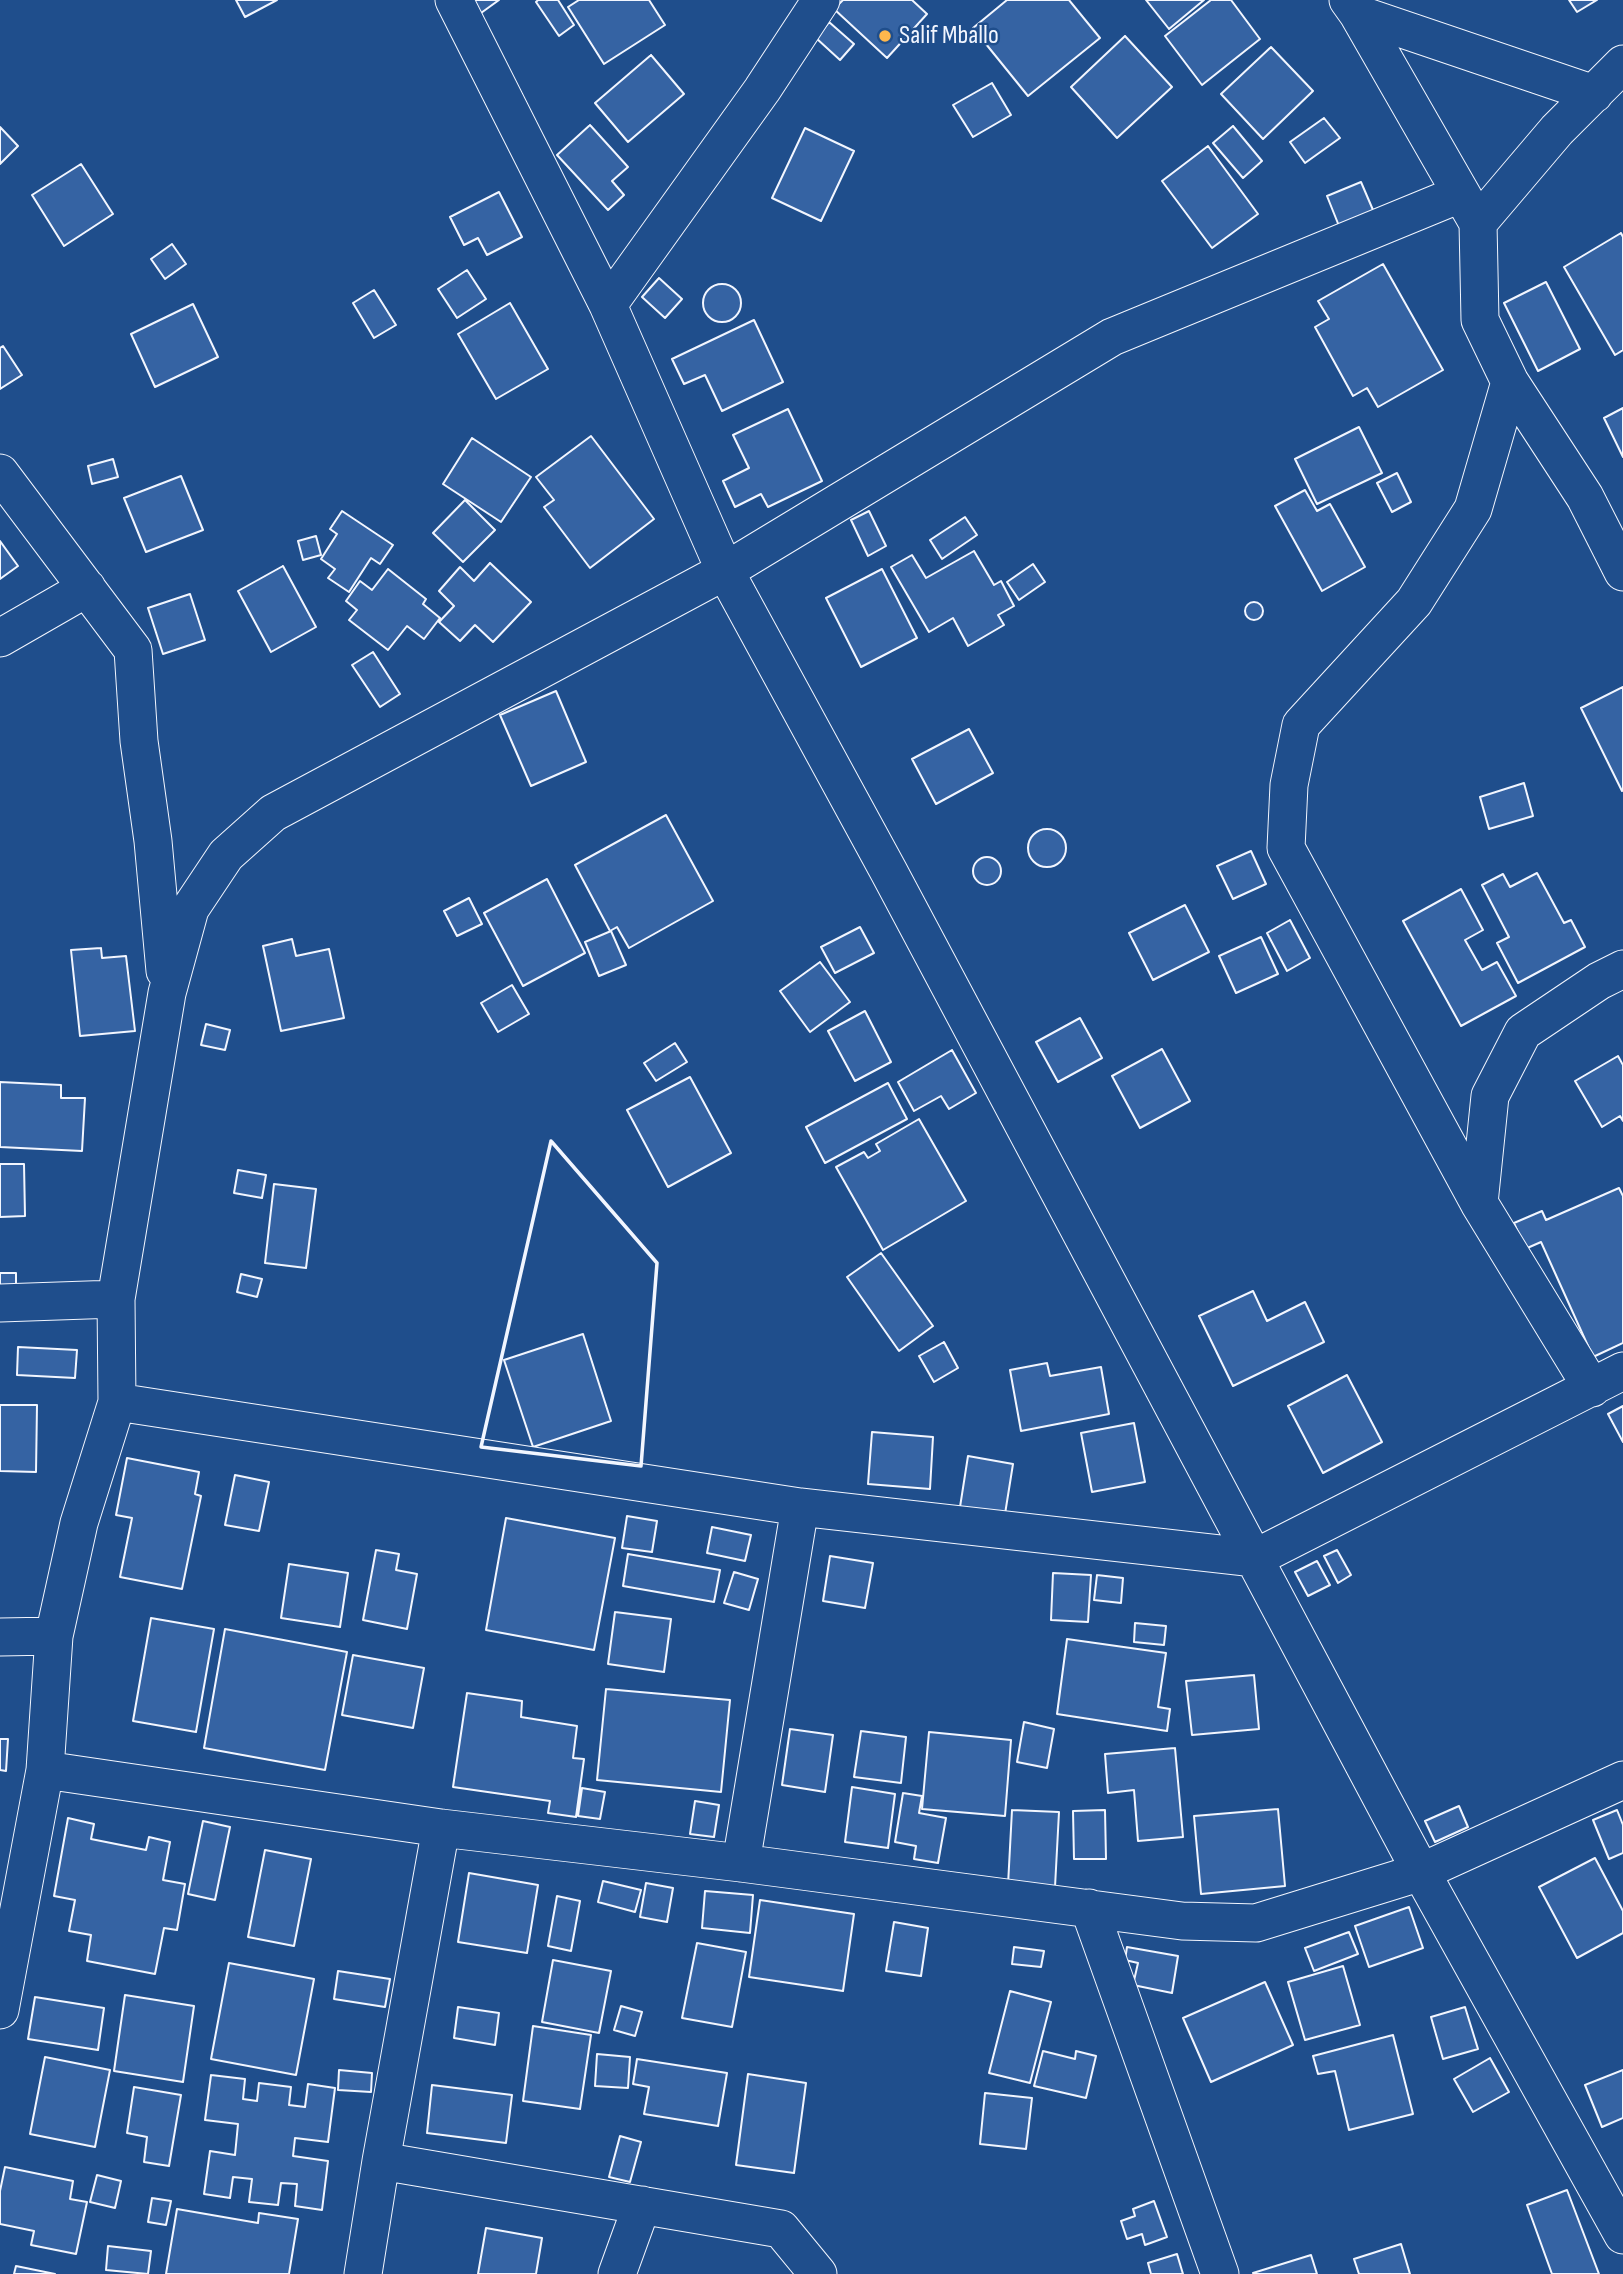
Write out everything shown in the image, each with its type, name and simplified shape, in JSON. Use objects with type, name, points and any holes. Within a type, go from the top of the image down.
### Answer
[{"type":"street","points":[[454,0],[608,305],[725,571],[890,872],[1421,1872],[1623,2235]]},
{"type":"street","points":[[608,305],[762,90],[821,0]]},
{"type":"street","points":[[1353,7],[1594,94]]},
{"type":"street","points":[[1353,7],[1469,209],[1480,320],[1510,382],[1585,497],[1623,572]]},
{"type":"street","points":[[0,2010],[45,1770],[54,1636],[79,1523],[117,1402],[116,1299],[167,993],[190,909],[226,855],[273,813],[725,571],[1112,337],[1469,209],[1556,130],[1623,64]]},
{"type":"street","points":[[117,1402],[800,1507],[1255,1558],[1608,1379],[1479,1203],[1286,848],[1289,785],[1301,725],[1414,602],[1473,509],[1510,382]]},
{"type":"street","points":[[0,473],[133,650],[139,741],[153,841],[167,993]]},
{"type":"street","points":[[0,638],[87,588]]},
{"type":"street","points":[[1479,1203],[1490,1096],[1523,1032],[1599,981],[1623,969]]},
{"type":"street","points":[[0,1303],[116,1299]]},
{"type":"street","points":[[741,1863],[800,1507]]},
{"type":"street","points":[[0,1637],[54,1636]]},
{"type":"street","points":[[45,1770],[441,1828],[741,1863],[1182,1921],[1256,1923],[1421,1872],[1623,1780]]},
{"type":"street","points":[[363,2274],[441,1828]]},
{"type":"street","points":[[1089,1908],[1220,2274]]},
{"type":"street","points":[[381,2161],[780,2229],[818,2274]]},
{"type":"street","points":[[617,2274],[642,2205]]},
{"type":"building","points":[[236,0],[277,0],[245,17]]},
{"type":"building","points":[[472,0],[499,0],[481,13]]},
{"type":"building","points":[[558,0],[574,25],[559,36],[536,2]]},
{"type":"building","points":[[579,0],[649,0],[665,25],[604,64],[568,7]]},
{"type":"building","name":"Salif Mballo","points":[[843,0],[912,0],[927,14],[887,58],[834,9]]},
{"type":"building","points":[[1007,0],[1069,0],[1100,38],[1028,96],[973,28]]},
{"type":"building","points":[[1146,0],[1204,0],[1169,29]]},
{"type":"building","points":[[1211,0],[1231,0],[1260,39],[1202,85],[1165,36]]},
{"type":"building","points":[[1569,0],[1597,0],[1577,12]]},
{"type":"building","points":[[829,22],[854,44],[840,60],[816,38]]},
{"type":"building","points":[[1125,36],[1172,87],[1117,138],[1071,87]]},
{"type":"building","points":[[1271,47],[1313,91],[1263,139],[1221,94]]},
{"type":"building","points":[[651,55],[684,94],[628,142],[595,103]]},
{"type":"building","points":[[992,83],[1011,115],[973,137],[953,105]]},
{"type":"building","points":[[1324,118],[1340,138],[1305,163],[1290,142]]},
{"type":"building","points":[[590,125],[628,167],[612,181],[624,195],[608,210],[557,155]]},
{"type":"building","points":[[1233,126],[1262,161],[1243,178],[1213,143]]},
{"type":"building","points":[[0,127],[18,146],[0,164]]},
{"type":"building","points":[[805,128],[854,151],[821,221],[772,198]]},
{"type":"building","points":[[1208,146],[1258,214],[1212,248],[1162,181]]},
{"type":"building","points":[[81,164],[113,214],[64,246],[32,195]]},
{"type":"building","points":[[1361,182],[1376,217],[1341,231],[1327,196]]},
{"type":"building","points":[[499,192],[522,237],[487,255],[478,238],[464,245],[450,217]]},
{"type":"building","points":[[1621,233],[1623,350],[1615,355],[1564,267]]},
{"type":"building","points":[[172,244],[186,264],[165,279],[151,259]]},
{"type":"building","points":[[1383,264],[1443,370],[1378,407],[1367,388],[1353,396],[1315,327],[1329,319],[1318,301]]},
{"type":"building","points":[[467,270],[486,299],[457,318],[438,289]]},
{"type":"building","points":[[659,278],[682,299],[665,318],[642,297]]},
{"type":"building","points":[[1546,282],[1580,349],[1538,371],[1504,303]]},
{"type":"building","points":[[722,284],[735,290],[741,303],[735,316],[722,322],[709,316],[703,303],[709,290]]},
{"type":"building","points":[[374,290],[396,325],[374,338],[353,303]]},
{"type":"building","points":[[510,303],[548,369],[496,399],[458,334]]},
{"type":"building","points":[[193,304],[218,357],[155,387],[131,334]]},
{"type":"building","points":[[754,320],[783,382],[722,411],[705,375],[684,384],[672,359]]},
{"type":"building","points":[[3,346],[22,375],[0,389],[0,348]]},
{"type":"building","points":[[1623,408],[1623,457],[1604,418]]},
{"type":"building","points":[[788,409],[822,481],[768,507],[761,494],[735,507],[723,481],[749,468],[733,435]]},
{"type":"building","points":[[1359,427],[1382,473],[1317,504],[1295,459]]},
{"type":"building","points":[[591,436],[654,519],[590,568],[544,507],[554,500],[536,477]]},
{"type":"building","points":[[472,438],[531,477],[501,522],[443,484]]},
{"type":"building","points":[[113,459],[118,477],[92,484],[88,466]]},
{"type":"building","points":[[1397,473],[1411,502],[1392,512],[1377,483]]},
{"type":"building","points":[[181,476],[203,530],[146,552],[124,498]]},
{"type":"building","points":[[1305,490],[1317,511],[1330,504],[1365,567],[1322,591],[1275,506]]},
{"type":"building","points":[[465,500],[495,530],[463,562],[433,533]]},
{"type":"building","points":[[342,511],[393,545],[380,564],[371,558],[349,592],[328,578],[335,569],[321,559],[337,534],[330,529]]},
{"type":"building","points":[[869,511],[886,546],[868,556],[851,520]]},
{"type":"building","points":[[965,517],[977,535],[942,559],[930,540]]},
{"type":"building","points":[[316,536],[321,555],[303,560],[298,541]]},
{"type":"building","points":[[0,541],[18,566],[0,579]]},
{"type":"building","points":[[974,551],[994,585],[1001,581],[1014,606],[998,615],[1004,625],[968,646],[953,618],[929,632],[891,567],[912,555],[926,578]]},
{"type":"building","points":[[490,563],[531,602],[493,642],[475,625],[460,641],[439,622],[454,606],[439,591],[460,567],[474,581]]},
{"type":"building","points":[[1033,564],[1045,582],[1019,600],[1007,582]]},
{"type":"building","points":[[283,566],[316,627],[271,652],[238,591]]},
{"type":"building","points":[[388,569],[426,599],[423,604],[440,618],[424,639],[407,626],[388,650],[349,620],[357,610],[346,601],[360,581],[372,590]]},
{"type":"building","points":[[882,569],[917,638],[861,667],[826,598]]},
{"type":"building","points":[[190,594],[205,640],[163,654],[148,608]]},
{"type":"building","points":[[1254,602],[1260,605],[1263,611],[1260,617],[1254,620],[1248,617],[1245,611],[1248,605]]},
{"type":"building","points":[[373,652],[400,694],[380,707],[352,665]]},
{"type":"building","points":[[1623,687],[1623,790],[1622,791],[1581,708]]},
{"type":"building","points":[[556,691],[586,762],[531,786],[500,715]]},
{"type":"building","points":[[969,729],[993,773],[936,804],[912,759]]},
{"type":"building","points":[[1524,783],[1533,816],[1489,829],[1480,797]]},
{"type":"building","points":[[666,815],[713,901],[629,948],[617,927],[610,931],[575,865]]},
{"type":"building","points":[[1047,829],[1060,835],[1066,848],[1060,861],[1047,867],[1034,861],[1028,848],[1034,835]]},
{"type":"building","points":[[1251,851],[1266,884],[1233,899],[1217,866]]},
{"type":"building","points":[[987,857],[997,861],[1001,871],[997,881],[987,885],[977,881],[973,871],[977,861]]},
{"type":"building","points":[[1537,873],[1564,923],[1571,920],[1585,947],[1518,983],[1497,943],[1509,937],[1482,885],[1503,874],[1510,887]]},
{"type":"building","points":[[547,879],[585,953],[523,986],[484,913]]},
{"type":"building","points":[[1461,889],[1483,930],[1465,940],[1482,970],[1497,962],[1516,996],[1461,1026],[1403,921]]},
{"type":"building","points":[[469,898],[482,924],[457,936],[444,911]]},
{"type":"building","points":[[1185,905],[1209,952],[1153,980],[1129,933]]},
{"type":"building","points":[[1290,920],[1310,958],[1287,971],[1267,933]]},
{"type":"building","points":[[860,927],[874,953],[835,973],[821,947]]},
{"type":"building","points":[[611,931],[626,965],[599,976],[585,942]]},
{"type":"building","points":[[1261,937],[1278,974],[1236,993],[1219,956]]},
{"type":"building","points":[[292,939],[296,956],[329,949],[344,1018],[281,1031],[263,946]]},
{"type":"building","points":[[101,948],[102,958],[126,956],[135,1031],[80,1036],[71,950]]},
{"type":"building","points":[[820,962],[850,1002],[810,1032],[780,991]]},
{"type":"building","points":[[512,985],[529,1014],[498,1032],[481,1003]]},
{"type":"building","points":[[865,1011],[891,1062],[855,1081],[828,1031]]},
{"type":"building","points":[[1080,1018],[1102,1058],[1058,1082],[1036,1042]]},
{"type":"building","points":[[206,1024],[230,1030],[225,1050],[201,1045]]},
{"type":"building","points":[[675,1043],[687,1062],[656,1081],[644,1063]]},
{"type":"building","points":[[1162,1049],[1190,1101],[1140,1128],[1112,1076]]},
{"type":"building","points":[[952,1050],[976,1093],[949,1109],[941,1096],[914,1111],[898,1082]]},
{"type":"building","points":[[1618,1056],[1623,1065],[1623,1121],[1620,1116],[1602,1127],[1575,1081]]},
{"type":"building","points":[[690,1077],[731,1153],[668,1187],[627,1110]]},
{"type":"building","points":[[0,1082],[61,1085],[61,1098],[85,1098],[82,1151],[0,1147]]},
{"type":"building","points":[[888,1083],[907,1119],[825,1163],[806,1127]]},
{"type":"building","points":[[919,1119],[966,1201],[883,1250],[836,1167],[864,1152],[868,1158],[880,1151],[876,1144]]},
{"type":"building","points":[[0,1164],[24,1164],[25,1216],[0,1217]]},
{"type":"building","points":[[238,1170],[266,1175],[262,1198],[234,1193]]},
{"type":"building","points":[[274,1184],[316,1189],[306,1268],[265,1263]]},
{"type":"building","points":[[1619,1188],[1623,1196],[1623,1343],[1593,1357],[1541,1242],[1525,1249],[1514,1223],[1542,1211],[1546,1220]]},
{"type":"building","points":[[881,1253],[933,1326],[899,1351],[847,1277]]},
{"type":"building","points":[[0,1273],[16,1273],[16,1293],[0,1293]]},
{"type":"building","points":[[241,1274],[262,1279],[257,1297],[237,1292]]},
{"type":"building","points":[[1253,1291],[1267,1321],[1305,1302],[1324,1342],[1233,1386],[1199,1316]]},
{"type":"building","points":[[583,1334],[611,1421],[533,1447],[504,1360]]},
{"type":"building","points":[[944,1342],[958,1368],[934,1382],[919,1356]]},
{"type":"building","points":[[18,1347],[77,1350],[75,1378],[17,1375]]},
{"type":"building","points":[[1047,1363],[1050,1376],[1101,1367],[1109,1414],[1021,1431],[1010,1370]]},
{"type":"building","points":[[1347,1375],[1382,1442],[1323,1473],[1288,1406]]},
{"type":"building","points":[[0,1405],[37,1405],[36,1472],[0,1471]]},
{"type":"building","points":[[1623,1406],[1623,1442],[1608,1414]]},
{"type":"building","points":[[1134,1423],[1145,1482],[1092,1492],[1081,1433]]},
{"type":"building","points":[[872,1432],[933,1437],[930,1489],[868,1484]]},
{"type":"building","points":[[968,1456],[1013,1464],[1005,1514],[960,1507]]},
{"type":"building","points":[[127,1458],[199,1472],[195,1494],[201,1496],[182,1589],[120,1577],[132,1518],[116,1515]]},
{"type":"building","points":[[235,1475],[269,1482],[259,1531],[225,1525]]},
{"type":"building","points":[[627,1516],[657,1521],[652,1552],[622,1548]]},
{"type":"building","points":[[506,1518],[615,1538],[594,1650],[486,1630]]},
{"type":"building","points":[[712,1527],[751,1535],[745,1561],[707,1553]]},
{"type":"building","points":[[376,1550],[399,1554],[396,1570],[417,1574],[407,1629],[363,1620]]},
{"type":"building","points":[[1337,1550],[1351,1575],[1338,1583],[1324,1556]]},
{"type":"building","points":[[628,1554],[720,1570],[714,1602],[623,1586]]},
{"type":"building","points":[[830,1556],[873,1563],[865,1608],[823,1601]]},
{"type":"building","points":[[1317,1561],[1330,1585],[1308,1596],[1295,1572]]},
{"type":"building","points":[[289,1564],[348,1573],[340,1627],[281,1618]]},
{"type":"building","points":[[734,1572],[758,1579],[749,1610],[724,1603]]},
{"type":"building","points":[[1053,1573],[1091,1575],[1088,1622],[1051,1620]]},
{"type":"building","points":[[1097,1575],[1123,1578],[1121,1603],[1094,1600]]},
{"type":"building","points":[[615,1612],[671,1619],[664,1672],[608,1664]]},
{"type":"building","points":[[151,1618],[214,1629],[196,1732],[133,1721]]},
{"type":"building","points":[[1135,1623],[1166,1626],[1164,1645],[1134,1642]]},
{"type":"building","points":[[225,1629],[347,1652],[325,1770],[204,1748]]},
{"type":"building","points":[[1067,1639],[1166,1653],[1158,1707],[1170,1709],[1167,1731],[1057,1714]]},
{"type":"building","points":[[353,1655],[424,1668],[413,1728],[342,1715]]},
{"type":"building","points":[[1254,1675],[1259,1729],[1192,1735],[1186,1681]]},
{"type":"building","points":[[606,1689],[730,1700],[721,1792],[597,1780]]},
{"type":"building","points":[[467,1693],[522,1701],[521,1717],[577,1726],[573,1758],[584,1759],[576,1817],[548,1813],[550,1801],[453,1787]]},
{"type":"building","points":[[1024,1722],[1054,1729],[1047,1768],[1017,1762]]},
{"type":"building","points":[[790,1729],[833,1735],[825,1792],[782,1785]]},
{"type":"building","points":[[861,1731],[906,1737],[901,1783],[854,1777]]},
{"type":"building","points":[[929,1732],[1011,1740],[1005,1816],[922,1809]]},
{"type":"building","points":[[0,1739],[8,1739],[6,1771],[0,1770]]},
{"type":"building","points":[[1175,1748],[1183,1837],[1138,1841],[1134,1790],[1108,1793],[1105,1754]]},
{"type":"building","points":[[852,1787],[895,1794],[888,1848],[845,1842]]},
{"type":"building","points":[[582,1788],[605,1792],[600,1819],[578,1816]]},
{"type":"building","points":[[903,1793],[922,1796],[919,1813],[946,1818],[938,1863],[914,1859],[916,1846],[895,1842]]},
{"type":"building","points":[[695,1801],[719,1805],[714,1837],[690,1834]]},
{"type":"building","points":[[1459,1806],[1468,1827],[1435,1842],[1425,1821]]},
{"type":"building","points":[[1278,1809],[1285,1886],[1201,1894],[1194,1816]]},
{"type":"building","points":[[1012,1810],[1059,1812],[1055,1887],[1008,1885]]},
{"type":"building","points":[[1105,1810],[1106,1859],[1074,1859],[1073,1811]]},
{"type":"building","points":[[1617,1810],[1623,1825],[1623,1853],[1609,1859],[1593,1820]]},
{"type":"building","points":[[68,1818],[94,1824],[91,1839],[146,1850],[149,1837],[170,1842],[163,1880],[185,1884],[177,1930],[164,1928],[155,1974],[87,1961],[91,1935],[69,1931],[75,1900],[54,1896]]},
{"type":"building","points":[[203,1821],[230,1827],[215,1900],[188,1894]]},
{"type":"building","points":[[265,1850],[311,1859],[294,1946],[248,1937]]},
{"type":"building","points":[[1595,1858],[1623,1911],[1623,1933],[1577,1958],[1539,1887]]},
{"type":"building","points":[[469,1873],[538,1885],[527,1953],[458,1942]]},
{"type":"building","points":[[603,1881],[641,1890],[635,1912],[598,1902]]},
{"type":"building","points":[[646,1883],[673,1888],[667,1922],[640,1917]]},
{"type":"building","points":[[705,1891],[753,1895],[750,1933],[702,1928]]},
{"type":"building","points":[[557,1896],[580,1901],[571,1951],[548,1946]]},
{"type":"building","points":[[760,1900],[854,1914],[843,1991],[749,1977]]},
{"type":"building","points":[[1409,1907],[1423,1948],[1369,1967],[1355,1926]]},
{"type":"building","points":[[894,1922],[928,1928],[921,1976],[886,1971]]},
{"type":"building","points":[[1349,1932],[1358,1954],[1314,1971],[1305,1948]]},
{"type":"building","points":[[697,1943],[746,1952],[732,2027],[682,2018]]},
{"type":"building","points":[[1014,1947],[1044,1951],[1041,1967],[1012,1964]]},
{"type":"building","points":[[1127,1947],[1178,1956],[1172,1993],[1133,1985],[1138,1963],[1125,1960]]},
{"type":"building","points":[[553,1960],[611,1971],[599,2033],[542,2022]]},
{"type":"building","points":[[229,1963],[314,1979],[296,2075],[211,2059]]},
{"type":"building","points":[[1343,1966],[1360,2025],[1305,2040],[1288,1982]]},
{"type":"building","points":[[338,1971],[390,1979],[385,2007],[334,1999]]},
{"type":"building","points":[[1265,1982],[1293,2045],[1211,2082],[1183,2018]]},
{"type":"building","points":[[1010,1991],[1051,2002],[1030,2083],[989,2073]]},
{"type":"building","points":[[125,1995],[194,2006],[183,2082],[114,2071]]},
{"type":"building","points":[[35,1997],[104,2008],[98,2050],[28,2039]]},
{"type":"building","points":[[621,2006],[642,2012],[635,2036],[614,2030]]},
{"type":"building","points":[[458,2007],[499,2013],[495,2045],[454,2038]]},
{"type":"building","points":[[1465,2007],[1478,2049],[1443,2059],[1431,2017]]},
{"type":"building","points":[[533,2026],[591,2035],[580,2109],[523,2101]]},
{"type":"building","points":[[1393,2035],[1413,2114],[1349,2130],[1335,2071],[1318,2074],[1313,2056]]},
{"type":"building","points":[[1043,2051],[1075,2059],[1076,2051],[1096,2056],[1086,2098],[1034,2086]]},
{"type":"building","points":[[597,2054],[630,2057],[628,2088],[595,2086]]},
{"type":"building","points":[[45,2057],[110,2070],[95,2147],[30,2134]]},
{"type":"building","points":[[1490,2058],[1509,2092],[1473,2112],[1454,2079]]},
{"type":"building","points":[[637,2059],[727,2073],[718,2126],[644,2114],[649,2087],[633,2084]]},
{"type":"building","points":[[339,2070],[372,2073],[371,2092],[338,2090]]},
{"type":"building","points":[[1623,2070],[1623,2118],[1602,2127],[1585,2085]]},
{"type":"building","points":[[748,2074],[806,2083],[794,2173],[736,2165]]},
{"type":"building","points":[[211,2075],[245,2079],[243,2099],[257,2101],[259,2083],[291,2087],[289,2105],[305,2107],[308,2084],[335,2088],[328,2142],[295,2138],[293,2156],[328,2161],[322,2210],[295,2206],[297,2184],[281,2183],[278,2205],[249,2202],[252,2179],[233,2177],[230,2198],[204,2194],[210,2151],[235,2155],[238,2124],[205,2120]]},
{"type":"building","points":[[432,2085],[512,2095],[506,2143],[427,2133]]},
{"type":"building","points":[[134,2087],[181,2095],[169,2166],[144,2162],[147,2137],[127,2133]]},
{"type":"building","points":[[985,2093],[1032,2098],[1026,2149],[980,2144]]},
{"type":"building","points":[[620,2136],[641,2142],[630,2182],[609,2177]]},
{"type":"building","points":[[5,2167],[73,2181],[70,2199],[87,2202],[76,2254],[31,2245],[34,2231],[0,2224],[0,2191]]},
{"type":"building","points":[[97,2175],[121,2181],[115,2208],[90,2202]]},
{"type":"building","points":[[1567,2190],[1599,2274],[1552,2274],[1527,2205]]},
{"type":"building","points":[[152,2198],[171,2201],[166,2225],[148,2222]]},
{"type":"building","points":[[1154,2201],[1167,2237],[1145,2245],[1142,2234],[1127,2239],[1121,2221],[1135,2216],[1133,2209]]},
{"type":"building","points":[[177,2209],[258,2223],[259,2213],[298,2219],[289,2274],[166,2274]]},
{"type":"building","points":[[486,2228],[542,2238],[536,2274],[478,2274]]},
{"type":"building","points":[[1401,2244],[1410,2274],[1359,2274],[1354,2259]]},
{"type":"building","points":[[108,2246],[151,2251],[148,2274],[106,2270]]},
{"type":"building","points":[[1177,2254],[1183,2274],[1151,2274],[1148,2263]]},
{"type":"building","points":[[1311,2255],[1317,2274],[1253,2273]]},
{"type":"building","points":[[16,2266],[55,2274],[14,2274]]},
{"type":"wall","points":[[551,1141],[657,1263],[641,1466],[481,1447],[551,1141]]},
{"type":"place","name":"Salif Mballo","points":[[885,36]]}]
